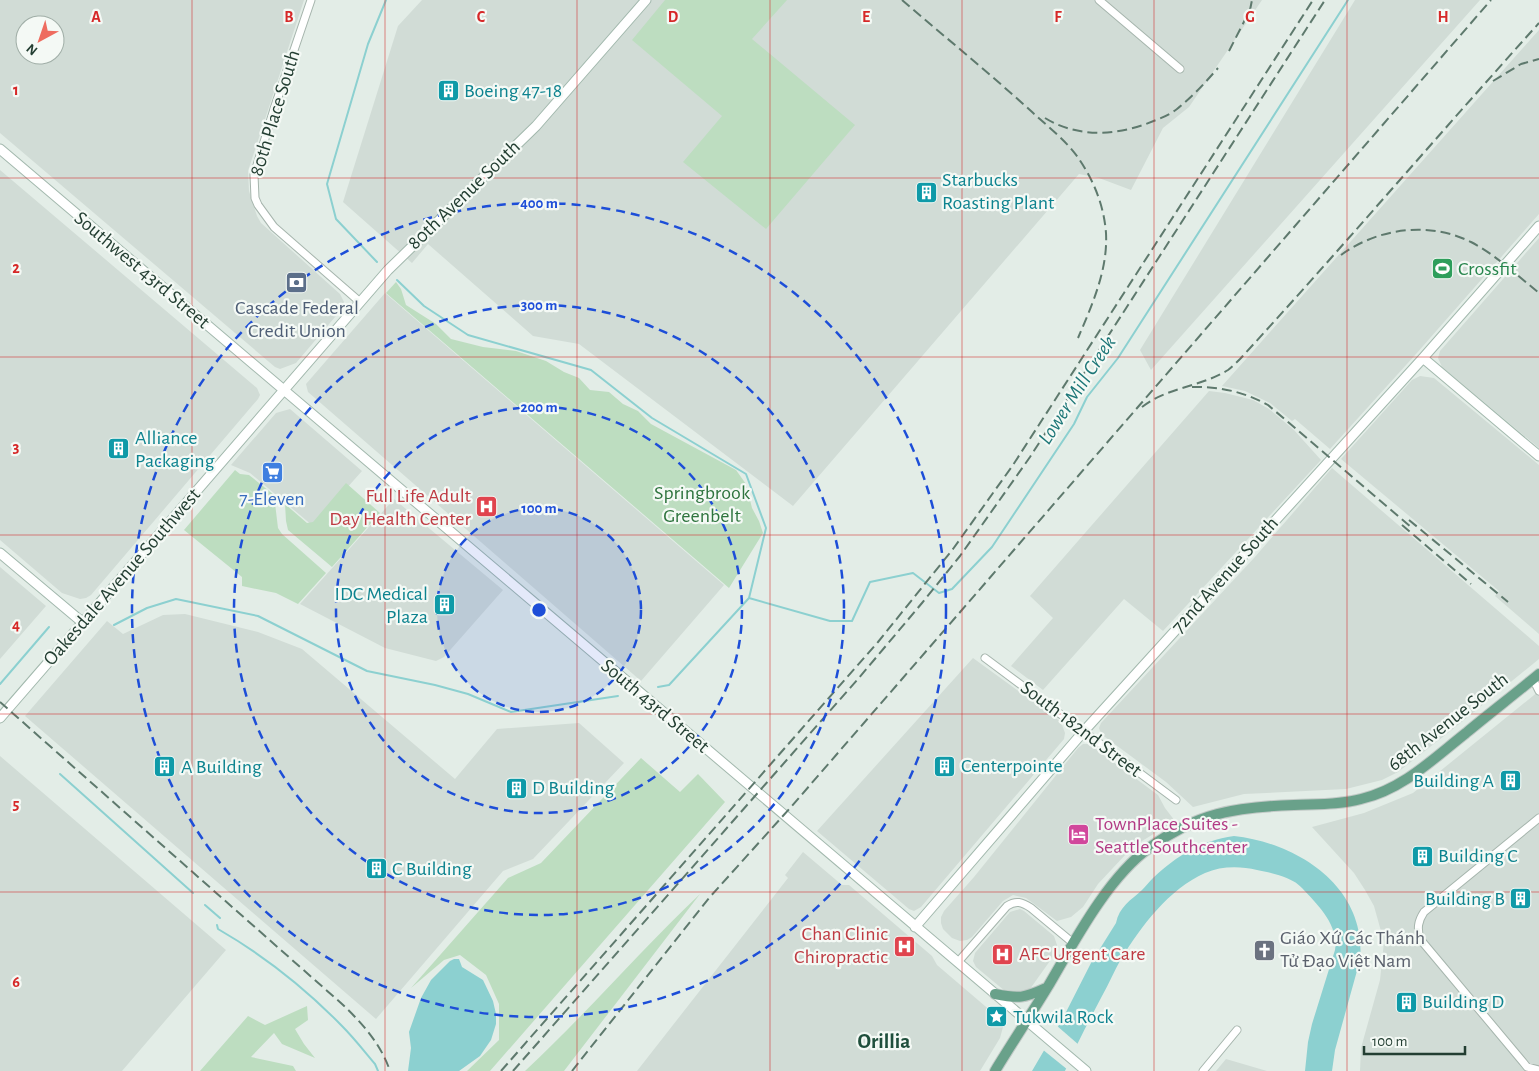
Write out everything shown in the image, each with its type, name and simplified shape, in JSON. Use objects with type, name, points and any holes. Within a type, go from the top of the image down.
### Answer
[{"type":"main road","name":"68th Avenue South","points":[[995,1071],[1073,943],[1103,899],[1134,860],[1148,849],[1180,828],[1202,818],[1232,810],[1261,806],[1337,804],[1362,799],[1386,791],[1417,772],[1537,679]]},
{"type":"main road","points":[[995,994],[1018,998],[1047,988]]},
{"type":"street","name":"80th Place South","points":[[311,0],[276,101],[254,175],[255,198],[262,213],[274,227],[360,302]]},
{"type":"street","name":"80th Avenue South","points":[[284,392],[360,302],[413,244],[536,126],[646,0]]},
{"type":"street","points":[[1099,0],[1180,69]]},
{"type":"street","name":"Southwest 43rd Street","points":[[0,149],[284,392]]},
{"type":"street","name":"72nd Avenue South","points":[[915,927],[1084,731],[1423,358],[1539,226]]},
{"type":"street","points":[[1423,358],[1539,456]]},
{"type":"street","name":"Oakesdale Avenue Southwest","points":[[0,718],[284,392]]},
{"type":"street","name":"South 43rd Street","points":[[284,392],[1084,1070]]},
{"type":"street","points":[[0,553],[82,622]]},
{"type":"street","name":"South 182nd Street","points":[[986,658],[1176,800]]},
{"type":"street","points":[[1537,679],[1539,691]]},
{"type":"street","points":[[1536,1070],[1527,1067],[1420,939],[1418,926],[1424,912],[1539,818]]},
{"type":"street","points":[[958,962],[1007,906],[1016,901],[1031,908],[1073,943]]},
{"type":"street","points":[[1203,1071],[1237,1030]]},
{"type":"shaded area","points":[[0,0],[304,0],[248,171],[249,191],[261,223],[340,294],[344,302],[341,310],[296,363],[280,369],[275,367],[0,133]]},
{"type":"shaded area","points":[[422,0],[1262,0],[1189,107],[1163,128],[1131,190],[1099,178],[1079,174],[793,506],[579,344],[533,336],[428,244],[412,263],[343,202],[398,26]]},
{"type":"shaded area","points":[[1355,0],[1480,0],[1151,370],[1140,350]]},
{"type":"shaded area","points":[[1539,30],[1539,214],[1416,354],[1330,449],[1295,419],[1292,421],[1270,403],[1245,391],[1222,386]]},
{"type":"shaded area","points":[[0,170],[257,388],[260,395],[91,595],[86,598],[80,599],[62,593],[0,540]]},
{"type":"shaded area","points":[[1539,238],[1539,448],[1442,367],[1438,358],[1440,351]]},
{"type":"shaded area","points":[[385,293],[724,585],[641,681],[308,392],[306,384]]},
{"type":"shaded area","points":[[1420,376],[1434,378],[1539,465],[1539,634],[1495,596],[1499,591],[1341,459],[1412,380]]},
{"type":"shaded area","points":[[1209,391],[1253,400],[1269,409],[1294,430],[1321,460],[1163,631],[1124,599],[1043,690],[1011,666],[1053,618],[1030,596]]},
{"type":"shaded area","points":[[290,409],[362,471],[313,526],[250,473],[231,465],[276,413]]},
{"type":"shaded area","points":[[1332,468],[1539,646],[1539,659],[1398,772],[1382,780],[1346,789],[1244,794],[1193,807],[1166,782],[1101,734],[1099,728],[1101,723],[1254,558]]},
{"type":"shaded area","points":[[394,499],[503,590],[444,657],[436,661],[385,648],[300,604]]},
{"type":"shaded area","points":[[0,567],[46,606],[0,659]]},
{"type":"shaded area","points":[[185,614],[258,632],[302,649],[455,779],[497,729],[579,723],[624,763],[533,859],[503,871],[376,1019],[25,716],[107,621],[123,634],[163,615]]},
{"type":"shaded area","points":[[973,658],[1061,722],[1065,733],[1064,739],[921,907],[914,911],[909,909],[817,831]]},
{"type":"shaded area","points":[[1539,691],[1539,1071],[1360,1071],[1361,1048],[1380,980],[1384,942],[1374,906],[1365,890],[1354,873],[1312,827],[1364,813],[1413,793]]},
{"type":"shaded area","name":"TownPlace Suites - Seattle Southcenter","points":[[1083,744],[1089,744],[1158,795],[1175,821],[1142,841],[1126,854],[1098,884],[1083,907],[1071,917],[1057,921],[1026,898],[1013,895],[1003,901],[972,937],[960,941],[952,938],[943,929],[941,923],[944,911]]},
{"type":"shaded area","points":[[0,756],[226,950],[122,1071],[0,1071]]},
{"type":"shaded area","points":[[803,852],[842,885],[849,885],[932,956],[937,965],[999,1018],[1003,1027],[1000,1038],[980,1071],[637,1071],[788,878],[785,875]]},
{"type":"shaded area","points":[[1020,909],[1054,936],[1057,951],[1030,989],[1020,994],[1005,991],[976,967],[973,961],[975,953],[1010,912]]},
{"type":"shaded area","points":[[1226,1059],[1267,1071],[1216,1071]]},
{"type":"green space","points":[[665,0],[787,0],[752,39],[855,125],[766,229],[683,162],[722,116],[632,40]]},
{"type":"green space","name":"Springbrook Greenbelt","points":[[396,282],[401,289],[406,305],[436,324],[451,339],[483,347],[516,351],[546,361],[564,372],[579,378],[590,390],[609,392],[623,404],[638,411],[651,424],[736,470],[746,484],[752,508],[763,533],[729,588],[386,293]]},
{"type":"green space","points":[[235,470],[240,474],[249,475],[274,495],[278,528],[282,534],[326,573],[298,604],[276,593],[242,586],[242,577],[184,530]]},
{"type":"green space","points":[[346,483],[380,513],[332,567],[288,530],[285,504],[307,523],[313,522]]},
{"type":"green space","points":[[641,758],[680,792],[698,774],[725,802],[490,1071],[467,1071],[499,1040],[499,1004],[486,975],[460,955],[444,960],[411,988],[508,878],[541,863]]},
{"type":"green space","points":[[700,894],[564,1071],[525,1071],[570,1027]]},
{"type":"green space","points":[[307,1006],[308,1020],[295,1029],[315,1058],[282,1044],[274,1033],[251,1057],[293,1066],[296,1071],[200,1071],[248,1016],[265,1025]]},
{"type":"water","points":[[1234,836],[1258,840],[1282,848],[1304,859],[1324,874],[1340,891],[1352,911],[1359,934],[1360,960],[1335,1050],[1332,1071],[1305,1071],[1312,1024],[1335,950],[1334,932],[1331,924],[1314,901],[1298,884],[1281,876],[1237,867],[1217,869],[1205,873],[1192,880],[1168,899],[1147,922],[1121,959],[1065,1071],[1032,1071],[1063,1018],[1091,963],[1126,904],[1162,870],[1190,850],[1211,841]]},
{"type":"water","points":[[454,959],[459,959],[462,967],[483,980],[493,1001],[496,1024],[491,1040],[480,1056],[459,1071],[408,1071],[411,1048],[409,1032],[421,998],[431,980]]},
{"type":"pier","points":[[1056,1025],[1079,1045],[1068,1070],[1042,1049]]},
{"type":"waterway","points":[[377,262],[336,219],[327,184],[368,44],[386,0]]},
{"type":"waterway","name":"Lower Mill Creek","points":[[749,598],[830,621],[852,621],[870,582],[913,573],[939,593],[952,589],[992,547],[1074,424],[1087,397],[1118,358],[1348,0]]},
{"type":"waterway","points":[[397,280],[424,306],[468,335],[591,370],[652,418],[746,474],[766,528],[749,598],[669,685],[658,687]]},
{"type":"waterway","points":[[114,625],[147,608],[176,599],[258,616],[367,671],[468,694],[511,712],[618,696]]},
{"type":"waterway","points":[[0,684],[49,627]]},
{"type":"waterway","points":[[60,774],[193,893]]},
{"type":"waterway","points":[[205,905],[220,918]]},
{"type":"waterway","points":[[217,925],[218,929],[268,961],[314,999],[351,1035],[375,1064],[378,1071]]},
{"type":"railway","points":[[902,0],[1069,146],[1089,176],[1103,213],[1106,247],[1102,274],[1089,313],[1078,338]]},
{"type":"railway","points":[[1229,51],[1250,10],[1252,0]]},
{"type":"railway","points":[[501,1071],[878,642],[953,549],[1013,465],[1313,0]]},
{"type":"railway","points":[[513,1071],[858,679],[960,556],[1030,457],[1325,0]]},
{"type":"railway","points":[[572,1071],[709,898],[791,807],[1491,0]]},
{"type":"railway","points":[[1142,407],[1162,395],[1218,376],[1236,363],[1539,23]]},
{"type":"railway","points":[[1493,81],[1521,64],[1539,59]]},
{"type":"railway","points":[[1045,118],[1069,129],[1094,133],[1133,128],[1166,116],[1193,95],[1218,68]]},
{"type":"railway","points":[[1341,255],[1355,246],[1387,233],[1404,230],[1438,231],[1455,235],[1480,247],[1539,293]]},
{"type":"railway","points":[[1192,387],[1231,391],[1268,405],[1411,527]]},
{"type":"railway","points":[[1409,520],[1508,602]]},
{"type":"railway","points":[[1402,525],[1471,584]]},
{"type":"railway","points":[[0,702],[342,1004],[370,1034],[382,1052],[390,1071]]},
{"type":"place","name":"Boeing 47-18","points":[[448,91]]},
{"type":"place","name":"Starbucks Roasting Plant","points":[[926,192]]},
{"type":"place","name":"Crossfit","points":[[1442,269]]},
{"type":"place","name":"Cascade Federal Credit Union","points":[[297,282]]},
{"type":"place","name":"Alliance Packaging","points":[[119,449]]},
{"type":"place","name":"7-Eleven","points":[[272,473]]},
{"type":"place","name":"Full Life Adult Day Health Center","points":[[487,507]]},
{"type":"place","name":"IDC Medical Plaza","points":[[444,605]]},
{"type":"place","name":"Centerpointe","points":[[945,766]]},
{"type":"place","name":"A Building","points":[[165,767]]},
{"type":"place","name":"Building A","points":[[1510,781]]},
{"type":"place","name":"D Building","points":[[516,788]]},
{"type":"place","name":"TownPlace Suites - Seattle Southcenter","points":[[1079,835]]},
{"type":"place","name":"Building C","points":[[1422,856]]},
{"type":"place","name":"C Building","points":[[376,869]]},
{"type":"place","name":"Building B","points":[[1521,899]]},
{"type":"place","name":"Chan Clinic Chiropractic","points":[[904,946]]},
{"type":"place","name":"Giáo Xứ Các Thánh Tử Đạo Việt Nam","points":[[1264,950]]},
{"type":"place","name":"AFC Urgent Care","points":[[1003,954]]},
{"type":"place","name":"Building D","points":[[1406,1002]]},
{"type":"place","name":"Tukwila Rock","points":[[997,1017]]},
{"type":"district","name":"Orillia","points":[[884,1041]]}]
